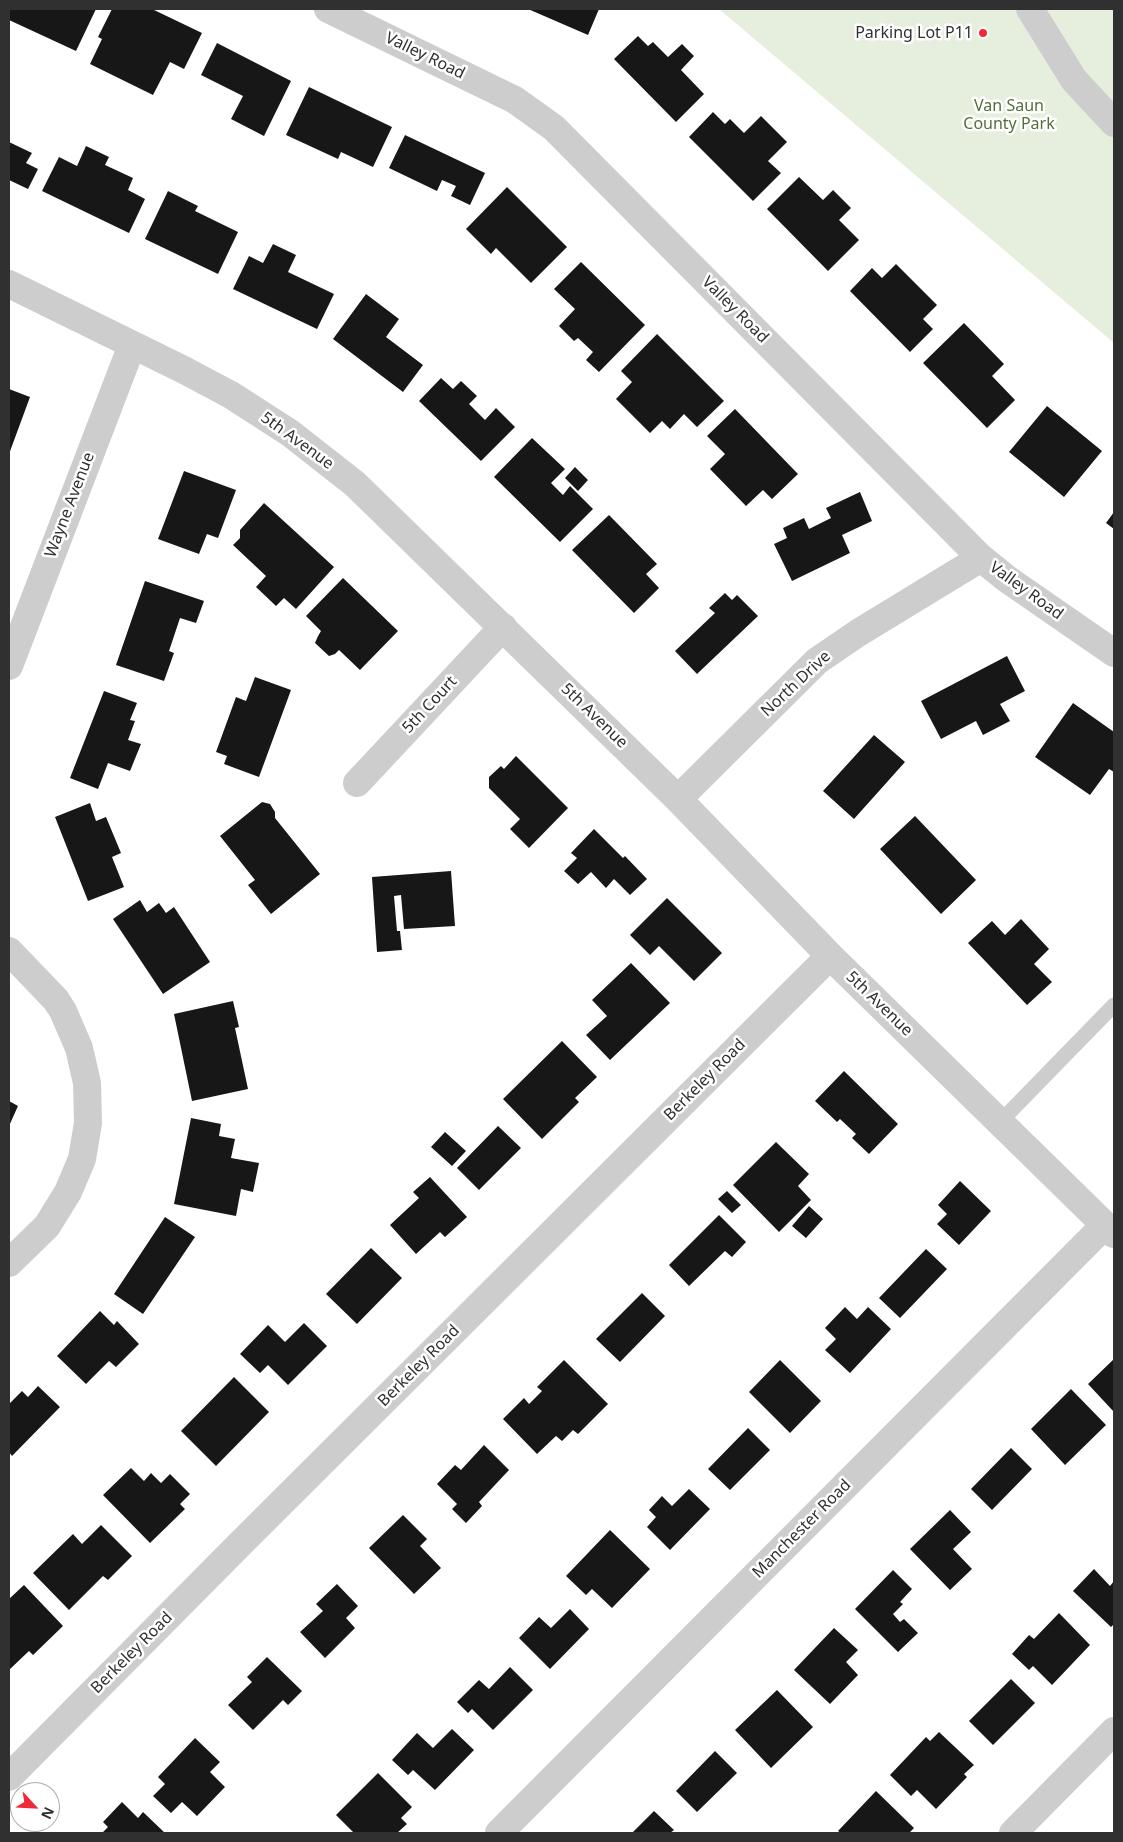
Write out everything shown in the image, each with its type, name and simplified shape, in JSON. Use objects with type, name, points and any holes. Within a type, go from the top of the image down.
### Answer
[{"type":"street","name":"Valley Road","points":[[328,9],[515,100],[554,128],[981,558],[1007,579],[1114,653]]},
{"type":"street","points":[[1030,9],[1074,80],[1114,123]]},
{"type":"street","name":"5th Avenue","points":[[9,284],[231,395],[290,432],[355,484],[678,799],[830,956],[1110,1230]]},
{"type":"street","name":"Wayne Avenue","points":[[9,666],[132,345]]},
{"type":"street","name":"North Drive","points":[[678,799],[817,661],[858,633],[981,558]]},
{"type":"street","name":"5th Court","points":[[357,783],[503,627]]},
{"type":"street","points":[[9,952],[56,1000],[80,1048],[87,1083],[88,1123],[82,1159],[68,1192],[47,1226],[9,1263]]},
{"type":"street","name":"Berkeley Road","points":[[9,1778],[234,1550],[830,956]]},
{"type":"street","name":"Manchester Road","points":[[499,1833],[1110,1230]]},
{"type":"street","points":[[1013,1833],[1114,1730]]},
{"type":"lane","points":[[1000,1122],[1114,1005]]},
{"type":"green space","name":"Van Saun County Park","points":[[719,9],[1114,9],[1114,343]]},
{"type":"building","points":[[9,9],[96,9],[76,51],[9,20]]},
{"type":"building","points":[[112,9],[152,9],[202,33],[184,69],[170,62],[153,95],[90,64],[102,39],[98,37]]},
{"type":"building","points":[[528,9],[599,9],[588,35]]},
{"type":"building","points":[[638,36],[648,46],[653,42],[668,57],[682,44],[694,56],[681,70],[704,94],[676,122],[614,59]]},
{"type":"building","points":[[217,43],[291,81],[264,136],[231,119],[243,96],[201,75]]},
{"type":"building","points":[[309,87],[392,127],[373,167],[341,152],[338,159],[286,135]]},
{"type":"building","points":[[713,112],[725,124],[730,119],[744,133],[761,116],[787,142],[768,161],[781,173],[753,201],[689,137]]},
{"type":"building","points":[[405,135],[485,173],[470,205],[451,196],[456,186],[442,180],[437,191],[389,168]]},
{"type":"building","points":[[9,142],[32,153],[26,163],[38,169],[28,189],[9,180]]},
{"type":"building","points":[[86,146],[109,157],[105,165],[133,178],[128,190],[145,199],[129,233],[42,191],[59,157],[77,166]]},
{"type":"building","points":[[799,177],[823,200],[833,190],[851,208],[839,220],[859,240],[828,271],[767,209]]},
{"type":"building","points":[[507,187],[567,247],[531,283],[496,248],[491,254],[466,229]]},
{"type":"building","points":[[168,191],[198,206],[195,211],[238,232],[218,274],[145,239]]},
{"type":"building","points":[[273,244],[296,255],[288,272],[334,294],[317,329],[233,289],[249,256],[263,263]]},
{"type":"building","points":[[581,262],[645,325],[599,372],[586,360],[593,352],[578,338],[574,341],[559,326],[575,309],[554,289]]},
{"type":"building","points":[[896,264],[937,305],[923,319],[933,329],[910,352],[850,291],[872,268],[882,278]]},
{"type":"building","points":[[366,294],[399,319],[386,337],[423,365],[403,392],[333,339]]},
{"type":"building","points":[[964,323],[1004,364],[992,376],[1015,400],[987,428],[923,363]]},
{"type":"building","points":[[657,334],[724,401],[697,427],[684,414],[670,429],[662,421],[650,433],[616,399],[632,382],[621,371]]},
{"type":"building","points":[[441,378],[453,389],[461,381],[477,396],[469,404],[485,420],[496,408],[515,427],[481,461],[419,401]]},
{"type":"building","points":[[9,389],[30,397],[9,454]]},
{"type":"building","points":[[1047,406],[1102,451],[1064,497],[1009,452]]},
{"type":"building","points":[[735,409],[798,474],[772,499],[763,490],[746,506],[710,469],[725,454],[707,436]]},
{"type":"building","points":[[532,438],[565,469],[551,483],[563,495],[570,486],[593,509],[560,542],[494,477]]},
{"type":"building","points":[[575,467],[588,480],[578,491],[565,478]]},
{"type":"building","points":[[184,471],[236,490],[218,538],[207,534],[199,554],[158,539]]},
{"type":"building","points":[[860,492],[872,521],[842,535],[850,553],[792,581],[774,544],[787,538],[783,528],[804,518],[809,529],[831,518],[826,508]]},
{"type":"building","points":[[264,503],[334,567],[296,609],[284,598],[276,606],[256,587],[266,576],[233,545],[240,538],[240,530]]},
{"type":"building","points":[[1114,512],[1114,529],[1106,523]]},
{"type":"building","points":[[609,515],[657,564],[646,574],[659,588],[634,613],[572,550]]},
{"type":"building","points":[[343,578],[398,631],[360,670],[339,650],[329,656],[315,643],[321,631],[306,616]]},
{"type":"building","points":[[145,581],[204,601],[196,623],[180,618],[169,651],[174,653],[164,681],[116,665]]},
{"type":"building","points":[[725,593],[732,600],[737,595],[758,616],[697,674],[675,651],[715,613],[709,608]]},
{"type":"building","points":[[1007,656],[1025,691],[1000,704],[1010,721],[983,735],[976,721],[941,739],[921,701]]},
{"type":"building","points":[[255,677],[291,690],[259,777],[224,764],[227,756],[216,752],[236,697],[246,701]]},
{"type":"building","points":[[104,691],[137,703],[130,720],[135,721],[128,740],[141,744],[130,771],[108,763],[98,789],[70,778]]},
{"type":"building","points":[[1073,703],[1114,732],[1114,772],[1109,769],[1090,795],[1035,757]]},
{"type":"building","points":[[874,735],[905,762],[854,819],[823,791]]},
{"type":"building","points":[[516,756],[568,808],[529,848],[510,829],[520,819],[489,788],[489,777],[501,766],[504,769]]},
{"type":"building","points":[[262,802],[270,804],[275,812],[275,818],[320,874],[271,914],[248,885],[255,880],[220,836]]},
{"type":"building","points":[[90,803],[96,821],[106,817],[121,853],[112,857],[124,887],[88,901],[55,817]]},
{"type":"building","points":[[915,816],[976,880],[941,914],[880,849]]},
{"type":"building","points":[[594,829],[623,858],[625,856],[647,879],[630,895],[614,879],[606,888],[591,872],[578,884],[564,871],[577,858],[571,853]]},
{"type":"building","points":[[451,871],[455,926],[404,929],[401,895],[394,896],[397,931],[400,931],[402,950],[377,952],[372,877]]},
{"type":"building","points":[[667,898],[722,953],[694,981],[659,946],[650,955],[630,935]]},
{"type":"building","points":[[140,900],[147,912],[159,903],[166,913],[174,907],[210,962],[163,994],[113,919]]},
{"type":"building","points":[[1021,919],[1049,949],[1034,964],[1052,982],[1027,1005],[968,943],[992,921],[1005,935]]},
{"type":"building","points":[[631,963],[670,1003],[610,1060],[586,1035],[607,1016],[592,1000]]},
{"type":"building","points":[[233,1001],[239,1027],[235,1028],[248,1089],[192,1101],[174,1014]]},
{"type":"building","points":[[562,1041],[597,1077],[575,1098],[579,1102],[542,1139],[503,1099]]},
{"type":"building","points":[[844,1071],[898,1124],[869,1154],[852,1138],[856,1134],[840,1119],[837,1122],[815,1101]]},
{"type":"building","points":[[9,1101],[18,1106],[9,1126]]},
{"type":"building","points":[[191,1118],[221,1124],[219,1136],[235,1139],[231,1158],[259,1163],[253,1192],[241,1189],[236,1216],[174,1204]]},
{"type":"building","points":[[498,1126],[521,1148],[479,1190],[457,1168]]},
{"type":"building","points":[[445,1132],[466,1151],[452,1166],[431,1147]]},
{"type":"building","points":[[776,1142],[809,1174],[798,1186],[811,1200],[779,1232],[733,1185]]},
{"type":"building","points":[[430,1177],[467,1217],[445,1237],[440,1232],[416,1254],[390,1225],[419,1198],[413,1192]]},
{"type":"building","points":[[960,1181],[991,1211],[959,1245],[937,1224],[947,1214],[938,1205]]},
{"type":"building","points":[[727,1191],[741,1205],[732,1213],[718,1199]]},
{"type":"building","points":[[809,1206],[823,1219],[806,1238],[792,1226]]},
{"type":"building","points":[[719,1215],[746,1242],[732,1257],[725,1251],[689,1286],[669,1265]]},
{"type":"building","points":[[165,1217],[195,1237],[143,1314],[114,1294]]},
{"type":"building","points":[[371,1248],[402,1278],[357,1324],[326,1294]]},
{"type":"building","points":[[926,1249],[947,1269],[900,1318],[879,1298]]},
{"type":"building","points":[[642,1293],[665,1316],[620,1362],[596,1339]]},
{"type":"building","points":[[845,1307],[857,1319],[868,1307],[891,1329],[850,1373],[825,1350],[836,1339],[825,1328]]},
{"type":"building","points":[[100,1311],[114,1325],[117,1321],[139,1344],[116,1367],[109,1361],[86,1384],[57,1356]]},
{"type":"building","points":[[304,1323],[327,1346],[288,1385],[268,1365],[260,1373],[240,1354],[268,1325],[285,1342]]},
{"type":"building","points":[[1114,1359],[1114,1412],[1088,1384]]},
{"type":"building","points":[[564,1360],[608,1404],[578,1434],[573,1430],[562,1441],[556,1436],[537,1454],[503,1419],[524,1398],[529,1404],[542,1391],[537,1387]]},
{"type":"building","points":[[780,1360],[821,1401],[790,1433],[749,1392]]},
{"type":"building","points":[[234,1377],[269,1412],[216,1466],[181,1431]]},
{"type":"building","points":[[38,1386],[60,1407],[12,1456],[9,1452],[9,1404],[22,1391],[28,1397]]},
{"type":"building","points":[[1071,1389],[1106,1425],[1065,1465],[1031,1429]]},
{"type":"building","points":[[748,1428],[770,1450],[730,1490],[708,1469]]},
{"type":"building","points":[[484,1445],[509,1470],[479,1502],[482,1506],[466,1523],[452,1509],[457,1504],[437,1484],[455,1465],[461,1470]]},
{"type":"building","points":[[1011,1448],[1032,1469],[992,1510],[971,1489]]},
{"type":"building","points":[[131,1468],[144,1481],[151,1473],[161,1483],[170,1474],[190,1494],[180,1504],[185,1509],[150,1543],[103,1495]]},
{"type":"building","points":[[689,1489],[710,1509],[670,1550],[647,1527],[656,1517],[649,1510],[662,1496],[672,1506]]},
{"type":"building","points":[[950,1510],[971,1532],[953,1549],[972,1569],[950,1590],[910,1549]]},
{"type":"building","points":[[403,1515],[427,1539],[420,1546],[441,1568],[414,1594],[369,1548]]},
{"type":"building","points":[[101,1525],[132,1556],[108,1580],[103,1576],[69,1610],[33,1573],[73,1534],[82,1544]]},
{"type":"building","points":[[610,1530],[650,1569],[612,1608],[592,1589],[586,1595],[566,1576]]},
{"type":"building","points":[[1094,1569],[1110,1586],[1114,1581],[1114,1624],[1111,1627],[1073,1591]]},
{"type":"building","points":[[893,1570],[912,1589],[900,1602],[903,1604],[893,1614],[900,1622],[904,1619],[918,1633],[898,1652],[855,1609]]},
{"type":"building","points":[[337,1584],[358,1606],[346,1618],[355,1628],[325,1658],[300,1632],[323,1611],[316,1604]]},
{"type":"building","points":[[24,1585],[63,1626],[33,1655],[29,1651],[9,1670],[9,1599]]},
{"type":"building","points":[[570,1609],[589,1629],[550,1669],[519,1638],[539,1617],[551,1628]]},
{"type":"building","points":[[1059,1613],[1090,1645],[1052,1685],[1033,1666],[1029,1670],[1012,1654],[1029,1635],[1034,1639]]},
{"type":"building","points":[[834,1628],[858,1650],[846,1662],[858,1675],[830,1704],[794,1670]]},
{"type":"building","points":[[267,1657],[302,1691],[288,1705],[283,1700],[253,1730],[228,1705],[252,1682],[247,1677]]},
{"type":"building","points":[[510,1667],[533,1690],[493,1730],[472,1709],[468,1713],[457,1702],[479,1680],[489,1689]]},
{"type":"building","points":[[1011,1679],[1035,1703],[993,1745],[969,1721]]},
{"type":"building","points":[[777,1690],[813,1727],[771,1768],[735,1730]]},
{"type":"building","points":[[452,1729],[474,1750],[435,1790],[413,1770],[408,1775],[392,1760],[417,1733],[433,1748]]},
{"type":"building","points":[[939,1732],[974,1765],[964,1774],[967,1777],[936,1809],[917,1790],[911,1796],[890,1775],[926,1737],[930,1741]]},
{"type":"building","points":[[195,1738],[220,1762],[210,1772],[225,1787],[197,1816],[182,1802],[171,1813],[153,1796],[165,1784],[158,1777]]},
{"type":"building","points":[[715,1751],[737,1773],[697,1812],[676,1791]]},
{"type":"building","points":[[378,1773],[412,1807],[401,1818],[407,1824],[397,1833],[354,1833],[336,1815]]},
{"type":"building","points":[[876,1791],[914,1828],[909,1833],[841,1833],[838,1831]]},
{"type":"building","points":[[122,1802],[138,1818],[143,1812],[165,1833],[102,1833],[108,1827],[103,1822]]},
{"type":"building","points":[[654,1811],[674,1830],[670,1833],[632,1833]]},
{"type":"place","name":"Parking Lot P11","points":[[983,33]]}]
